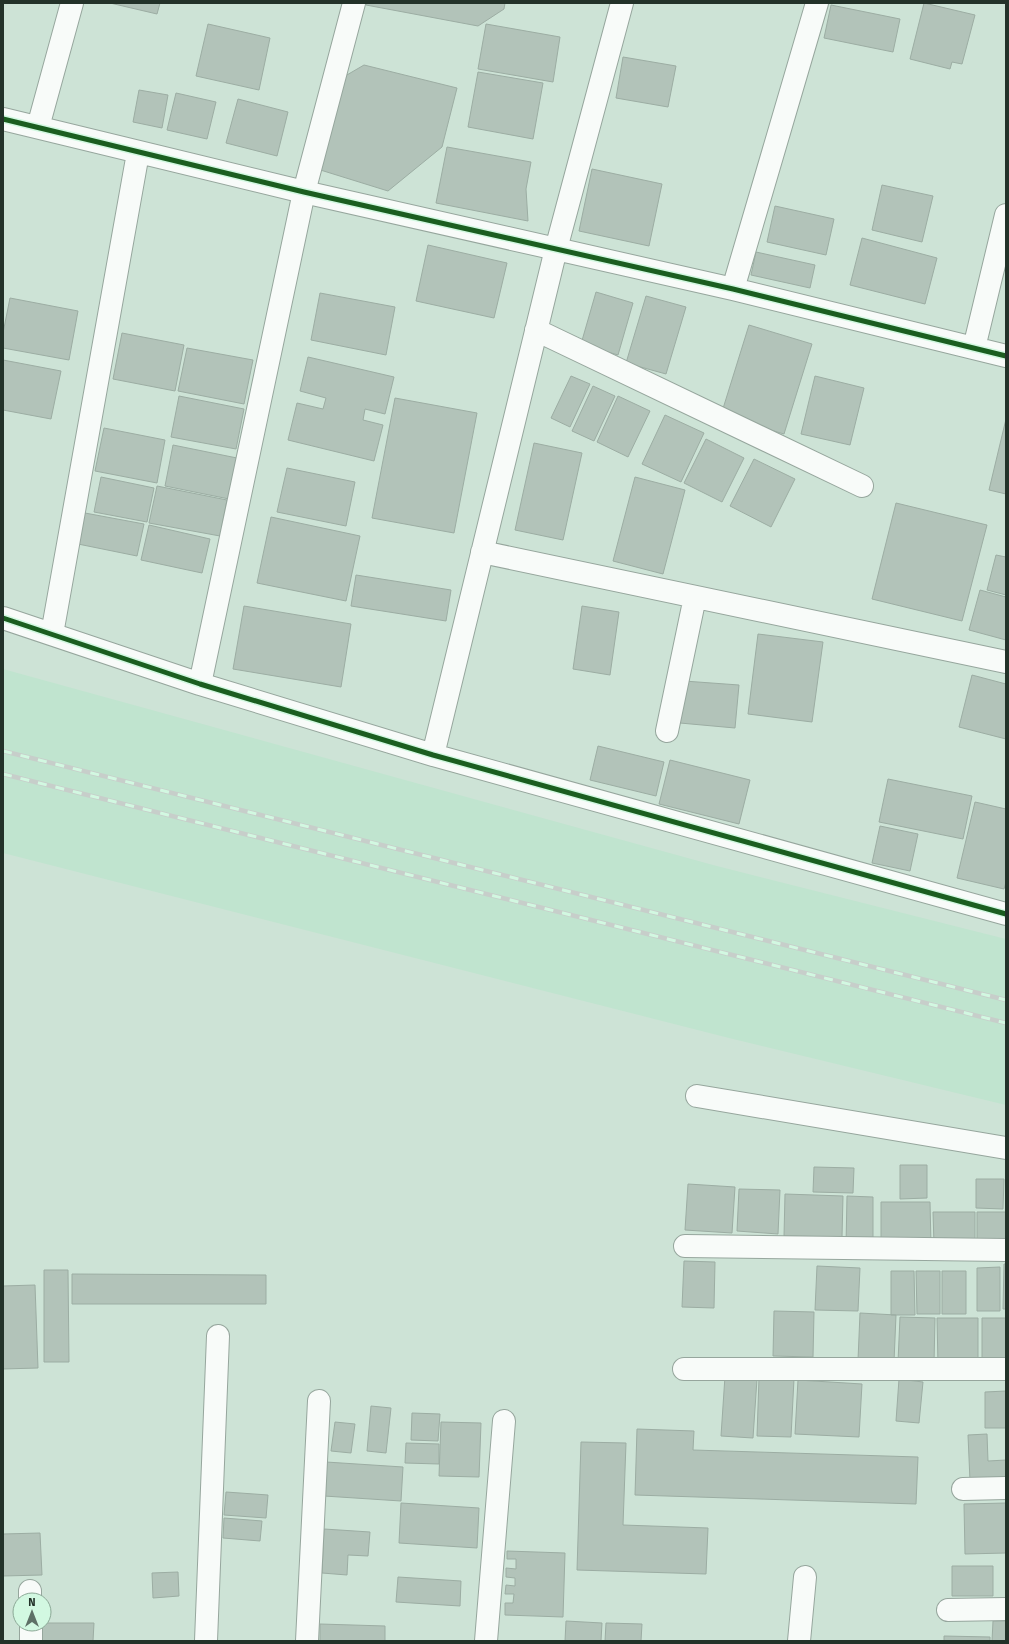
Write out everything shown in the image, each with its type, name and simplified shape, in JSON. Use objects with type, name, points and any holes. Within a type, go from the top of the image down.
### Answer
[{"type":"street","points":[[38,127],[72,3]]},
{"type":"street","points":[[200,684],[304,192],[354,3]]},
{"type":"street","points":[[433,755],[556,248],[622,3]]},
{"type":"street","points":[[733,290],[817,3]]},
{"type":"street","points":[[3,119],[138,153],[304,192],[556,248],[1006,356]]},
{"type":"street","points":[[52,634],[138,153]]},
{"type":"street","points":[[974,348],[1006,215]]},
{"type":"street","points":[[536,330],[862,486]]},
{"type":"street","points":[[482,552],[1006,662]]},
{"type":"street","points":[[667,731],[695,597]]},
{"type":"street","points":[[3,618],[200,684],[433,755],[1006,914]]},
{"type":"street","points":[[697,1096],[1006,1148]]},
{"type":"street","points":[[685,1246],[1006,1250]]},
{"type":"street","points":[[206,1641],[218,1336]]},
{"type":"street","points":[[684,1368],[1006,1368]]},
{"type":"street","points":[[307,1641],[319,1401]]},
{"type":"street","points":[[486,1641],[504,1421]]},
{"type":"street","points":[[963,1489],[1006,1488]]},
{"type":"street","points":[[799,1641],[805,1577]]},
{"type":"street","points":[[948,1610],[1006,1609]]},
{"type":"shaded area","points":[[3,669],[713,865],[1006,939],[1006,1105],[729,1038],[3,853]]},
{"type":"building","points":[[110,3],[160,3],[157,14]]},
{"type":"building","points":[[367,3],[505,3],[504,9],[478,26],[366,5]]},
{"type":"building","points":[[924,3],[975,15],[962,64],[952,62],[950,69],[910,59]]},
{"type":"building","points":[[831,5],[900,19],[893,52],[824,38]]},
{"type":"building","points":[[208,24],[270,38],[259,90],[196,76]]},
{"type":"building","points":[[486,24],[560,37],[553,82],[478,69]]},
{"type":"building","points":[[623,57],[676,66],[668,107],[616,98]]},
{"type":"building","points":[[364,65],[457,88],[442,147],[388,191],[314,168],[340,79]]},
{"type":"building","points":[[478,72],[543,83],[533,139],[468,127]]},
{"type":"building","points":[[139,90],[168,95],[162,128],[133,122]]},
{"type":"building","points":[[176,93],[216,102],[207,139],[167,130]]},
{"type":"building","points":[[238,99],[288,112],[277,156],[226,143]]},
{"type":"building","points":[[447,147],[531,162],[526,189],[528,221],[436,203]]},
{"type":"building","points":[[592,169],[662,184],[649,246],[579,231]]},
{"type":"building","points":[[882,185],[933,196],[922,242],[872,230]]},
{"type":"building","points":[[775,206],[834,219],[826,255],[767,242]]},
{"type":"building","points":[[862,238],[937,258],[925,304],[850,285]]},
{"type":"building","points":[[428,245],[507,263],[494,318],[416,301]]},
{"type":"building","points":[[756,252],[815,265],[810,288],[751,275]]},
{"type":"building","points":[[596,292],[633,303],[618,355],[581,344]]},
{"type":"building","points":[[320,293],[395,307],[386,355],[311,340]]},
{"type":"building","points":[[646,296],[686,307],[666,374],[626,363]]},
{"type":"building","points":[[10,298],[78,311],[69,360],[3,348],[3,333]]},
{"type":"building","points":[[749,325],[812,344],[784,434],[721,415]]},
{"type":"building","points":[[122,333],[184,345],[175,391],[113,379]]},
{"type":"building","points":[[187,348],[253,360],[244,404],[178,391]]},
{"type":"building","points":[[308,357],[394,377],[385,414],[365,409],[363,420],[383,425],[374,461],[288,440],[297,403],[323,409],[326,398],[300,391]]},
{"type":"building","points":[[3,360],[61,371],[51,419],[3,410]]},
{"type":"building","points":[[571,376],[590,384],[570,427],[551,418]]},
{"type":"building","points":[[815,376],[864,388],[850,445],[801,434]]},
{"type":"building","points":[[593,386],[615,396],[594,441],[572,431]]},
{"type":"building","points":[[179,396],[244,409],[236,449],[171,437]]},
{"type":"building","points":[[618,396],[650,411],[628,457],[597,442]]},
{"type":"building","points":[[395,398],[477,413],[454,533],[372,518]]},
{"type":"building","points":[[665,415],[704,433],[681,482],[642,464]]},
{"type":"building","points":[[1006,419],[1006,494],[989,490]]},
{"type":"building","points":[[104,428],[165,440],[157,483],[95,471]]},
{"type":"building","points":[[706,439],[744,458],[722,502],[684,483]]},
{"type":"building","points":[[534,443],[582,453],[563,540],[515,530]]},
{"type":"building","points":[[173,445],[237,458],[229,499],[165,486]]},
{"type":"building","points":[[754,459],[795,479],[771,527],[730,506]]},
{"type":"building","points":[[287,468],[355,482],[346,526],[277,512]]},
{"type":"building","points":[[101,477],[154,488],[147,522],[94,512]]},
{"type":"building","points":[[635,477],[685,490],[663,574],[613,561]]},
{"type":"building","points":[[157,486],[227,500],[220,536],[149,523]]},
{"type":"building","points":[[896,503],[987,525],[962,621],[872,599]]},
{"type":"building","points":[[85,513],[144,524],[137,556],[78,544]]},
{"type":"building","points":[[271,517],[360,536],[346,601],[257,583]]},
{"type":"building","points":[[149,525],[210,539],[202,573],[141,560]]},
{"type":"building","points":[[996,555],[1006,557],[1006,595],[987,590]]},
{"type":"building","points":[[356,575],[451,590],[446,621],[351,606]]},
{"type":"building","points":[[980,590],[1006,597],[1006,640],[969,630]]},
{"type":"building","points":[[244,606],[351,624],[341,687],[233,669]]},
{"type":"building","points":[[582,606],[619,612],[610,675],[573,669]]},
{"type":"building","points":[[758,634],[823,642],[812,722],[748,714]]},
{"type":"building","points":[[972,675],[1006,684],[1006,739],[959,727]]},
{"type":"building","points":[[684,681],[739,685],[735,728],[680,723]]},
{"type":"building","points":[[598,746],[664,762],[656,796],[590,780]]},
{"type":"building","points":[[670,760],[750,780],[739,824],[659,804]]},
{"type":"building","points":[[888,779],[972,796],[963,839],[879,822]]},
{"type":"building","points":[[975,802],[1006,809],[1006,882],[1004,889],[957,878]]},
{"type":"building","points":[[880,826],[918,834],[910,871],[872,863]]},
{"type":"building","points":[[900,1165],[927,1165],[927,1198],[900,1199]]},
{"type":"building","points":[[814,1167],[854,1168],[853,1193],[813,1192]]},
{"type":"building","points":[[976,1179],[1004,1179],[1003,1209],[976,1208]]},
{"type":"building","points":[[688,1184],[735,1187],[732,1233],[685,1230]]},
{"type":"building","points":[[739,1189],[780,1190],[778,1234],[737,1231]]},
{"type":"building","points":[[785,1194],[843,1196],[842,1237],[784,1236]]},
{"type":"building","points":[[847,1196],[873,1197],[873,1246],[846,1246]]},
{"type":"building","points":[[881,1202],[930,1202],[931,1245],[881,1246]]},
{"type":"building","points":[[933,1212],[975,1212],[975,1244],[934,1245]]},
{"type":"building","points":[[977,1212],[1006,1212],[1006,1244],[977,1244]]},
{"type":"building","points":[[684,1261],[715,1262],[714,1308],[682,1307]]},
{"type":"building","points":[[1004,1264],[1006,1264],[1006,1309],[1003,1309]]},
{"type":"building","points":[[817,1266],[860,1268],[858,1311],[815,1310]]},
{"type":"building","points":[[1000,1267],[1000,1311],[977,1311],[977,1268]]},
{"type":"building","points":[[44,1270],[68,1270],[69,1362],[44,1362]]},
{"type":"building","points":[[891,1271],[914,1271],[915,1315],[891,1315]]},
{"type":"building","points":[[916,1271],[940,1271],[940,1314],[917,1314]]},
{"type":"building","points":[[942,1271],[966,1271],[966,1314],[942,1314]]},
{"type":"building","points":[[72,1274],[266,1275],[266,1304],[72,1304]]},
{"type":"building","points":[[35,1285],[38,1368],[3,1369],[3,1286]]},
{"type":"building","points":[[774,1311],[814,1312],[813,1357],[773,1356]]},
{"type":"building","points":[[860,1313],[896,1315],[894,1362],[858,1360]]},
{"type":"building","points":[[900,1317],[935,1318],[934,1364],[898,1362]]},
{"type":"building","points":[[937,1318],[978,1318],[978,1364],[938,1365]]},
{"type":"building","points":[[982,1318],[1006,1318],[1006,1362],[982,1362]]},
{"type":"building","points":[[725,1376],[757,1379],[753,1438],[721,1436]]},
{"type":"building","points":[[759,1378],[794,1379],[791,1437],[757,1436]]},
{"type":"building","points":[[899,1379],[923,1382],[919,1423],[896,1421]]},
{"type":"building","points":[[798,1380],[862,1384],[859,1437],[795,1434]]},
{"type":"building","points":[[1006,1391],[1006,1428],[985,1428],[985,1392]]},
{"type":"building","points":[[371,1406],[391,1408],[386,1453],[367,1451]]},
{"type":"building","points":[[412,1413],[440,1414],[438,1441],[411,1440]]},
{"type":"building","points":[[335,1422],[355,1424],[351,1453],[331,1451]]},
{"type":"building","points":[[441,1422],[481,1423],[479,1477],[439,1476]]},
{"type":"building","points":[[637,1429],[694,1431],[693,1450],[918,1457],[916,1504],[635,1495]]},
{"type":"building","points":[[987,1434],[988,1461],[1006,1460],[1006,1479],[970,1481],[968,1435]]},
{"type":"building","points":[[581,1442],[626,1443],[623,1525],[708,1528],[706,1574],[577,1570]]},
{"type":"building","points":[[406,1443],[439,1444],[439,1464],[405,1463]]},
{"type":"building","points":[[326,1462],[403,1467],[401,1501],[324,1496]]},
{"type":"building","points":[[226,1492],[268,1495],[266,1518],[224,1515]]},
{"type":"building","points":[[401,1503],[479,1508],[477,1548],[399,1543]]},
{"type":"building","points":[[1006,1503],[1006,1553],[965,1554],[964,1504]]},
{"type":"building","points":[[224,1518],[262,1521],[260,1541],[223,1538]]},
{"type":"building","points":[[324,1529],[370,1532],[368,1556],[348,1555],[347,1575],[322,1573]]},
{"type":"building","points":[[40,1533],[42,1575],[3,1576],[3,1534]]},
{"type":"building","points":[[507,1551],[565,1553],[563,1617],[505,1615],[505,1603],[513,1603],[514,1594],[505,1594],[506,1585],[515,1586],[515,1578],[506,1577],[506,1568],[516,1569],[516,1559],[507,1559]]},
{"type":"building","points":[[952,1566],[993,1566],[993,1596],[952,1596]]},
{"type":"building","points":[[178,1572],[179,1596],[153,1598],[152,1573]]},
{"type":"building","points":[[398,1577],[461,1581],[460,1606],[396,1602]]},
{"type":"building","points":[[566,1621],[602,1623],[601,1641],[565,1641]]},
{"type":"building","points":[[993,1621],[1006,1621],[1006,1641],[992,1641]]},
{"type":"building","points":[[52,1623],[94,1623],[93,1641],[41,1641],[41,1632],[52,1632]]},
{"type":"building","points":[[606,1623],[642,1624],[641,1641],[605,1641]]},
{"type":"building","points":[[320,1624],[385,1626],[385,1641],[320,1641]]},
{"type":"building","points":[[944,1636],[990,1637],[990,1641],[944,1641]]},
{"type":"railway","points":[[3,751],[1006,1000]]},
{"type":"railway","points":[[3,774],[1006,1023]]},
{"type":"cycle path","points":[[3,119],[304,192],[733,289],[1006,356]]},
{"type":"cycle path","points":[[3,618],[200,684],[433,755],[1006,914]]}]
